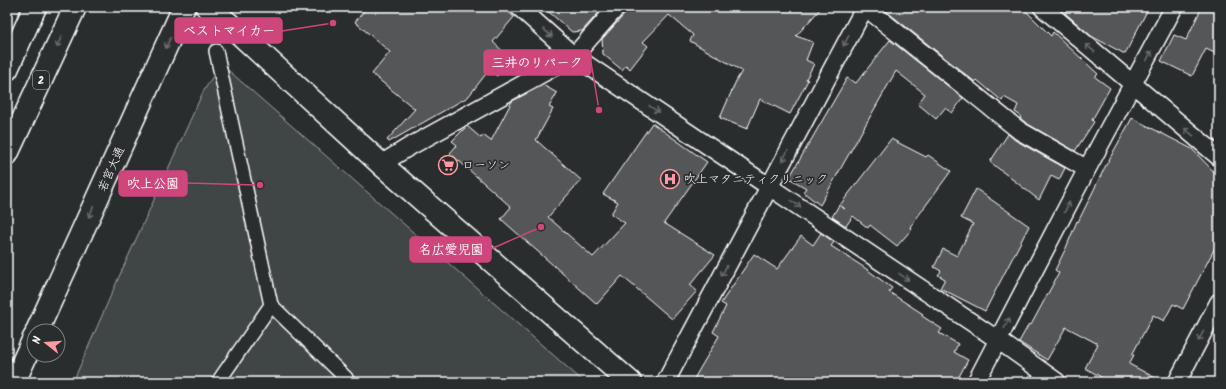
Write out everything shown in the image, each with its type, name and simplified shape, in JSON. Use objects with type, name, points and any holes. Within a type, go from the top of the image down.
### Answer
[{"type":"main road","points":[[7,69],[35,7]]},
{"type":"main road","name":"2","points":[[7,154],[75,7]]},
{"type":"main road","name":"若宮大通","points":[[41,323],[184,7]]},
{"type":"main road","points":[[206,7],[229,24],[381,164],[630,382]]},
{"type":"main road","points":[[19,380],[26,360]]},
{"type":"street","points":[[519,7],[574,56],[998,340],[1057,382]]},
{"type":"street","points":[[381,164],[414,144],[574,56],[616,7]]},
{"type":"street","points":[[665,382],[865,7],[1020,131],[1087,169]]},
{"type":"street","points":[[1042,7],[1219,157]]},
{"type":"street","points":[[976,382],[1087,169],[1174,7]]},
{"type":"street","points":[[216,51],[271,305],[348,380],[348,382]]},
{"type":"street","points":[[1177,382],[1219,302]]},
{"type":"street","points":[[218,382],[271,305]]},
{"type":"shaded area","points":[[228,70],[584,382],[73,382],[203,92],[213,76]]},
{"type":"building","points":[[367,7],[503,7],[514,17],[493,42],[511,59],[497,76],[489,70],[468,97],[389,142],[387,140],[415,109],[372,74],[390,52],[355,22]]},
{"type":"building","points":[[543,7],[604,7],[582,31],[572,32]]},
{"type":"building","points":[[627,7],[822,7],[796,36],[813,42],[806,60],[814,64],[806,79],[808,80],[790,114],[760,99],[747,129],[720,118],[742,71],[690,41],[693,35],[669,15],[643,42],[648,46],[630,69],[626,65],[622,70],[603,54],[602,39],[625,14]]},
{"type":"building","points":[[881,7],[1022,7],[1051,36],[1053,32],[1098,74],[1095,77],[1110,88],[1092,120],[1094,122],[1075,151],[1026,123],[1020,118],[1021,116],[1015,112],[1018,105],[1004,97],[1002,101],[977,80],[975,82]]},
{"type":"building","points":[[1068,7],[1149,7],[1125,54],[1091,36],[1065,13]]},
{"type":"building","points":[[1202,7],[1219,7],[1219,55],[1206,49],[1192,76],[1161,61],[1174,35],[1186,40]]},
{"type":"building","points":[[890,40],[963,98],[952,113],[945,108],[936,119],[918,104],[925,94],[896,71],[820,205],[803,192],[806,188],[789,178],[847,78],[856,83]]},
{"type":"building","points":[[543,85],[557,93],[549,107],[553,109],[536,140],[581,180],[548,217],[593,257],[625,223],[611,214],[618,202],[603,194],[652,123],[707,162],[664,223],[715,255],[690,285],[697,291],[672,319],[622,276],[597,304],[501,219],[511,207],[450,153],[457,145],[452,141],[467,126],[481,138],[483,135],[491,141],[512,101]]},
{"type":"building","points":[[1132,118],[1192,149],[1219,177],[1219,240],[1183,309],[1173,304],[1164,321],[1153,315],[1132,355],[1134,355],[1129,364],[1163,382],[1110,382],[1085,368],[1098,344],[1066,327],[1047,360],[1019,342],[1029,324],[1031,325],[1059,273],[1055,270],[1077,221],[1078,222],[1105,167]]},
{"type":"building","points":[[1008,134],[1015,140],[1065,168],[1059,180],[1051,176],[1039,200],[990,162]]},
{"type":"building","points":[[891,139],[926,157],[928,155],[951,171],[910,227],[912,229],[897,246],[870,225],[868,228],[853,216],[846,226],[832,217],[839,205],[845,209],[840,205]]},
{"type":"building","points":[[976,189],[1029,226],[985,311],[940,288],[945,279],[938,275],[941,271],[934,267],[943,249],[957,256],[973,224],[961,218]]},
{"type":"building","points":[[821,233],[834,242],[831,246],[892,288],[889,292],[923,314],[922,316],[942,329],[939,333],[958,344],[954,352],[968,360],[956,382],[692,382],[719,336],[713,332],[726,306],[721,303],[754,254],[777,269],[801,236],[813,245]]},
{"type":"place","name":"ベストマイカー","points":[[333,23]]},
{"type":"place","name":"三井のリパーク","points":[[599,110]]},
{"type":"place","name":"ローソン","points":[[448,165]]},
{"type":"place","name":"吹上マタニティクリニック","points":[[670,179]]},
{"type":"place","name":"吹上公園","points":[[260,185]]},
{"type":"place","name":"名広愛児園","points":[[541,227]]}]
